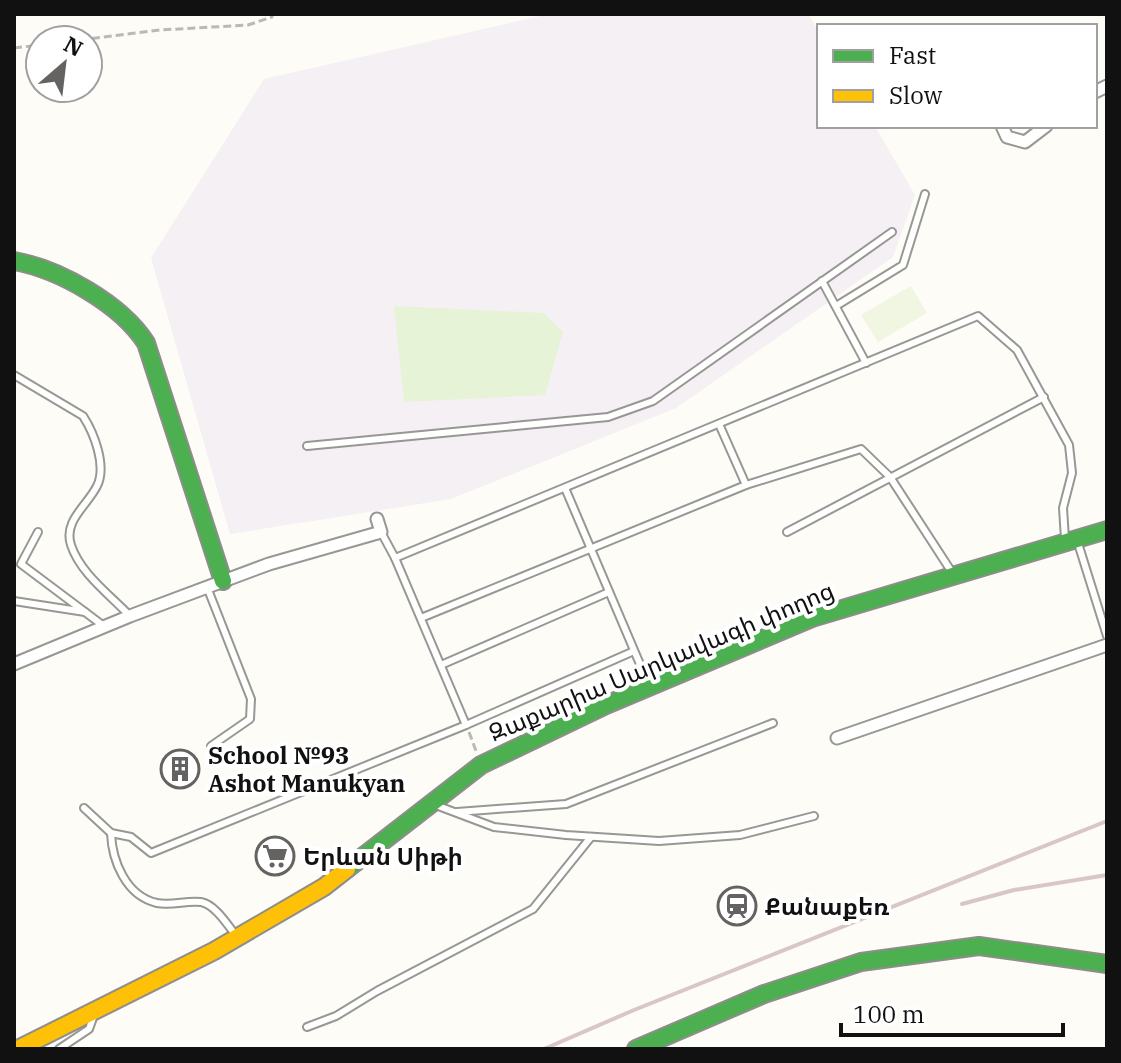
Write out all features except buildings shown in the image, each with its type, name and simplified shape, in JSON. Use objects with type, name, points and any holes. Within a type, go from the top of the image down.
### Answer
[{"type":"main road","points":[[14,261],[36,265],[125,315],[137,327],[146,343],[215,584]]},
{"type":"main road","name":"Զաքարիա Սարկավագի փողոց","points":[[18,1049],[96,1012],[324,887],[481,765],[649,687],[812,618],[1107,530]]},
{"type":"main road","points":[[636,1049],[764,994],[861,962],[979,946],[1107,964]]},
{"type":"street","points":[[1003,128],[1007,137],[1025,142],[1043,128]]},
{"type":"street","points":[[14,664],[269,564],[381,532],[377,519]]},
{"type":"street","points":[[837,738],[1107,645]]},
{"type":"lane","points":[[836,306],[903,265],[925,194]]},
{"type":"lane","points":[[307,446],[608,417],[653,401],[892,232]]},
{"type":"lane","points":[[822,281],[866,363]]},
{"type":"lane","points":[[395,558],[978,316],[1017,350],[1069,445],[1072,473],[1063,508],[1071,541],[1107,636]]},
{"type":"lane","points":[[14,375],[83,416],[89,425],[101,470],[98,484],[73,520],[69,535],[71,548],[82,567],[130,616]]},
{"type":"lane","points":[[787,532],[1044,397]]},
{"type":"lane","points":[[719,424],[746,485]]},
{"type":"lane","points":[[421,618],[746,485],[861,449],[890,477],[953,574]]},
{"type":"lane","points":[[565,488],[649,687]]},
{"type":"lane","points":[[38,532],[18,563],[105,627]]},
{"type":"lane","points":[[381,532],[466,725]]},
{"type":"lane","points":[[211,746],[250,719],[251,699],[215,584]]},
{"type":"lane","points":[[441,665],[609,592]]},
{"type":"lane","points":[[14,601],[85,612]]},
{"type":"lane","points":[[84,808],[111,833],[131,837],[151,853],[466,725],[634,651]]},
{"type":"lane","points":[[454,812],[566,804],[773,723]]},
{"type":"lane","points":[[432,804],[494,827],[659,841],[740,835],[814,816]]},
{"type":"lane","points":[[111,833],[111,847],[117,867],[128,885],[155,903],[202,902],[209,905],[237,937]]},
{"type":"lane","points":[[307,1027],[336,1016],[533,909],[592,837]]},
{"type":"lane","points":[[59,1049],[89,1029],[96,1012]]},
{"type":"path","points":[[104,37],[248,25],[272,17],[272,14]]},
{"type":"path","points":[[466,725],[481,765]]},
{"type":"shaded area","points":[[549,14],[808,14],[817,29],[817,128],[876,128],[915,195],[893,257],[676,408],[451,499],[230,534],[151,258],[264,79]]},
{"type":"green space","points":[[911,286],[927,313],[878,342],[861,315]]},
{"type":"green space","points":[[394,306],[544,313],[563,332],[545,395],[404,402]]},
{"type":"railway","points":[[544,1049],[1107,821]]},
{"type":"railway","points":[[962,904],[1014,890],[1107,875]]},
{"type":"traffic: fast","points":[[14,261],[50,272],[88,290],[121,315],[146,343],[223,581]]},
{"type":"traffic: fast","points":[[347,869],[481,765],[606,705],[812,618],[1107,530]]},
{"type":"traffic: fast","points":[[636,1049],[764,994],[861,962],[979,946],[1107,964]]},
{"type":"traffic: slow","points":[[18,1049],[214,951],[324,887],[347,869]]},
{"type":"place","name":"School №93 Ashot Manukyan","points":[[180,769]]},
{"type":"place","name":"Երևան Սիթի","points":[[275,856]]},
{"type":"place","name":"Քանաքեռ","points":[[737,906]]}]
